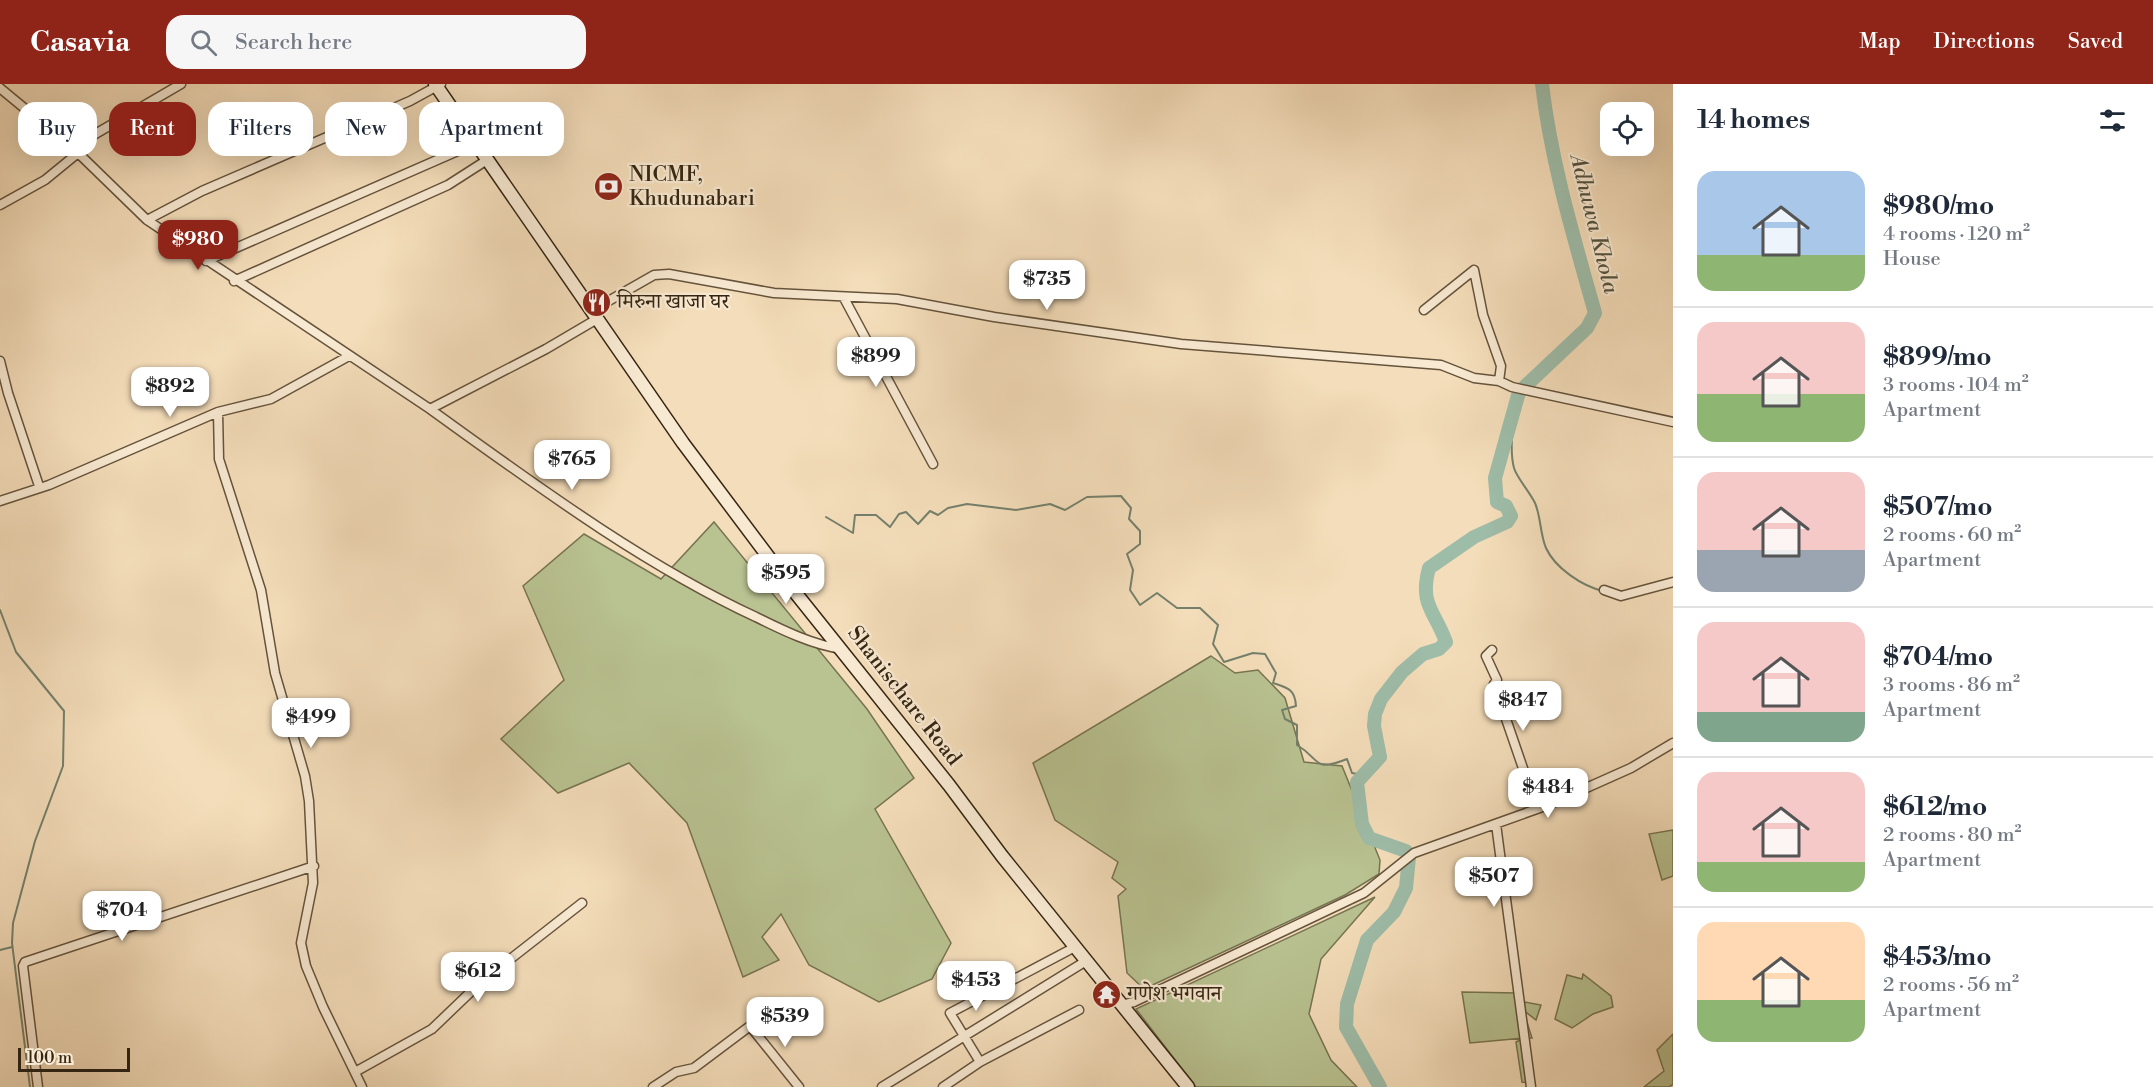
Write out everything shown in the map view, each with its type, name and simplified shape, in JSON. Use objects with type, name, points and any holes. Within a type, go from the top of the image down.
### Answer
[{"type":"street","points":[[97,134],[181,84]]},
{"type":"street","points":[[147,220],[201,191],[438,85]]},
{"type":"street","name":"Shanischare Road","points":[[438,85],[449,102]]},
{"type":"street","points":[[0,88],[18,103]]},
{"type":"street","points":[[0,205],[45,180],[72,156]]},
{"type":"street","points":[[81,156],[147,220],[234,281],[430,409],[600,526],[709,595],[799,636],[842,649]]},
{"type":"street","points":[[206,261],[444,156]]},
{"type":"street","name":"Shanischare Road","points":[[485,156],[690,453],[794,591],[1188,1087]]},
{"type":"street","points":[[234,281],[448,185],[487,160]]},
{"type":"street","points":[[1424,310],[1474,270],[1483,315],[1501,366],[1499,381]]},
{"type":"street","points":[[430,409],[594,315],[654,275],[669,273],[774,293],[844,298],[897,298],[994,317],[1181,344],[1441,365],[1474,378],[1499,381],[1512,387],[1673,422]]},
{"type":"street","points":[[844,298],[933,464]]},
{"type":"street","points":[[0,501],[39,486],[49,485],[218,412],[271,399],[349,356]]},
{"type":"street","points":[[0,361],[8,393],[39,486]]},
{"type":"street","points":[[218,412],[219,459],[261,590],[275,673],[305,776],[314,866],[313,883],[301,943],[306,966],[322,1007],[362,1087]]},
{"type":"street","points":[[1604,590],[1621,596],[1673,582]]},
{"type":"street","points":[[1492,650],[1486,656],[1497,680],[1494,684],[1537,809]]},
{"type":"street","points":[[1121,1005],[1156,992],[1364,893],[1414,853],[1537,809],[1631,768],[1673,743]]},
{"type":"street","points":[[1496,824],[1531,1087]]},
{"type":"street","points":[[38,1087],[23,966],[25,962],[314,866]]},
{"type":"street","points":[[355,1072],[432,1029],[481,982],[582,903]]},
{"type":"street","points":[[980,1062],[950,1013],[1075,947]]},
{"type":"street","points":[[882,1087],[1086,961]]},
{"type":"street","points":[[943,1087],[980,1062],[1080,1010]]},
{"type":"street","points":[[652,1087],[676,1072],[693,1068],[750,1026],[800,1087]]},
{"type":"green space","points":[[714,522],[867,709],[914,778],[875,809],[951,943],[932,979],[879,1002],[809,965],[781,914],[762,937],[779,960],[743,977],[687,823],[629,763],[558,793],[501,739],[564,680],[523,586],[584,534],[661,579]]},
{"type":"green space","points":[[1211,656],[1235,673],[1258,670],[1285,698],[1304,762],[1342,766],[1380,860],[1379,874],[1345,895],[1144,989],[1127,973],[1118,896],[1126,889],[1112,878],[1118,862],[1055,820],[1033,763]]},
{"type":"green space","points":[[1673,830],[1673,876],[1662,880],[1649,834]]},
{"type":"green space","points":[[1375,897],[1321,959],[1309,1014],[1331,1060],[1357,1087],[1196,1087],[1136,1009]]},
{"type":"green space","points":[[1583,974],[1611,996],[1613,1007],[1593,1014],[1572,1028],[1555,1019],[1567,975],[1582,979]]},
{"type":"green space","points":[[1462,992],[1518,993],[1523,1007],[1525,1002],[1541,1005],[1536,1020],[1523,1010],[1532,1038],[1529,1038],[1532,1083],[1522,1082],[1516,1042],[1524,1038],[1470,1043]]},
{"type":"green space","points":[[1673,1034],[1673,1084],[1669,1087],[1644,1087],[1664,1071],[1657,1050]]},
{"type":"waterway","name":"Adhuwa Khola","points":[[1380,1087],[1346,1027],[1347,1004],[1367,940],[1394,912],[1406,888],[1409,857],[1406,851],[1369,838],[1362,824],[1357,782],[1380,757],[1374,726],[1375,714],[1381,699],[1402,672],[1423,654],[1439,649],[1446,642],[1427,600],[1426,581],[1429,568],[1474,537],[1507,522],[1511,516],[1506,506],[1497,502],[1495,478],[1519,392],[1587,328],[1595,313],[1557,171],[1542,84]]},
{"type":"waterway","points":[[1511,418],[1514,468],[1535,503],[1546,548],[1562,569],[1586,585],[1603,591]]},
{"type":"waterway","points":[[826,517],[853,533],[855,515],[876,515],[890,527],[899,514],[906,512],[918,524],[930,511],[938,515],[948,508],[967,504],[1016,510],[1050,504],[1065,510],[1087,497],[1121,496],[1131,508],[1129,519],[1140,531],[1140,544],[1127,554],[1133,570],[1130,590],[1140,605],[1157,593],[1177,608],[1200,608],[1218,625],[1213,644],[1224,662],[1253,653],[1265,654],[1276,673],[1273,683],[1287,688],[1294,696],[1296,706],[1282,710],[1285,719],[1297,725],[1297,745],[1322,764],[1328,765],[1347,759],[1352,773],[1363,775]]},
{"type":"waterway","points":[[0,610],[16,652],[64,711],[63,766],[35,841],[13,923],[12,943],[30,1087]]},
{"type":"waterway","points":[[0,950],[12,947]]},
{"type":"place","name":"NICMF, Khudunabari","points":[[608,187]]},
{"type":"place","name":"मिरुना खाजा घर","points":[[596,302]]},
{"type":"place","name":"गणेश भगवान","points":[[1106,994]]}]
